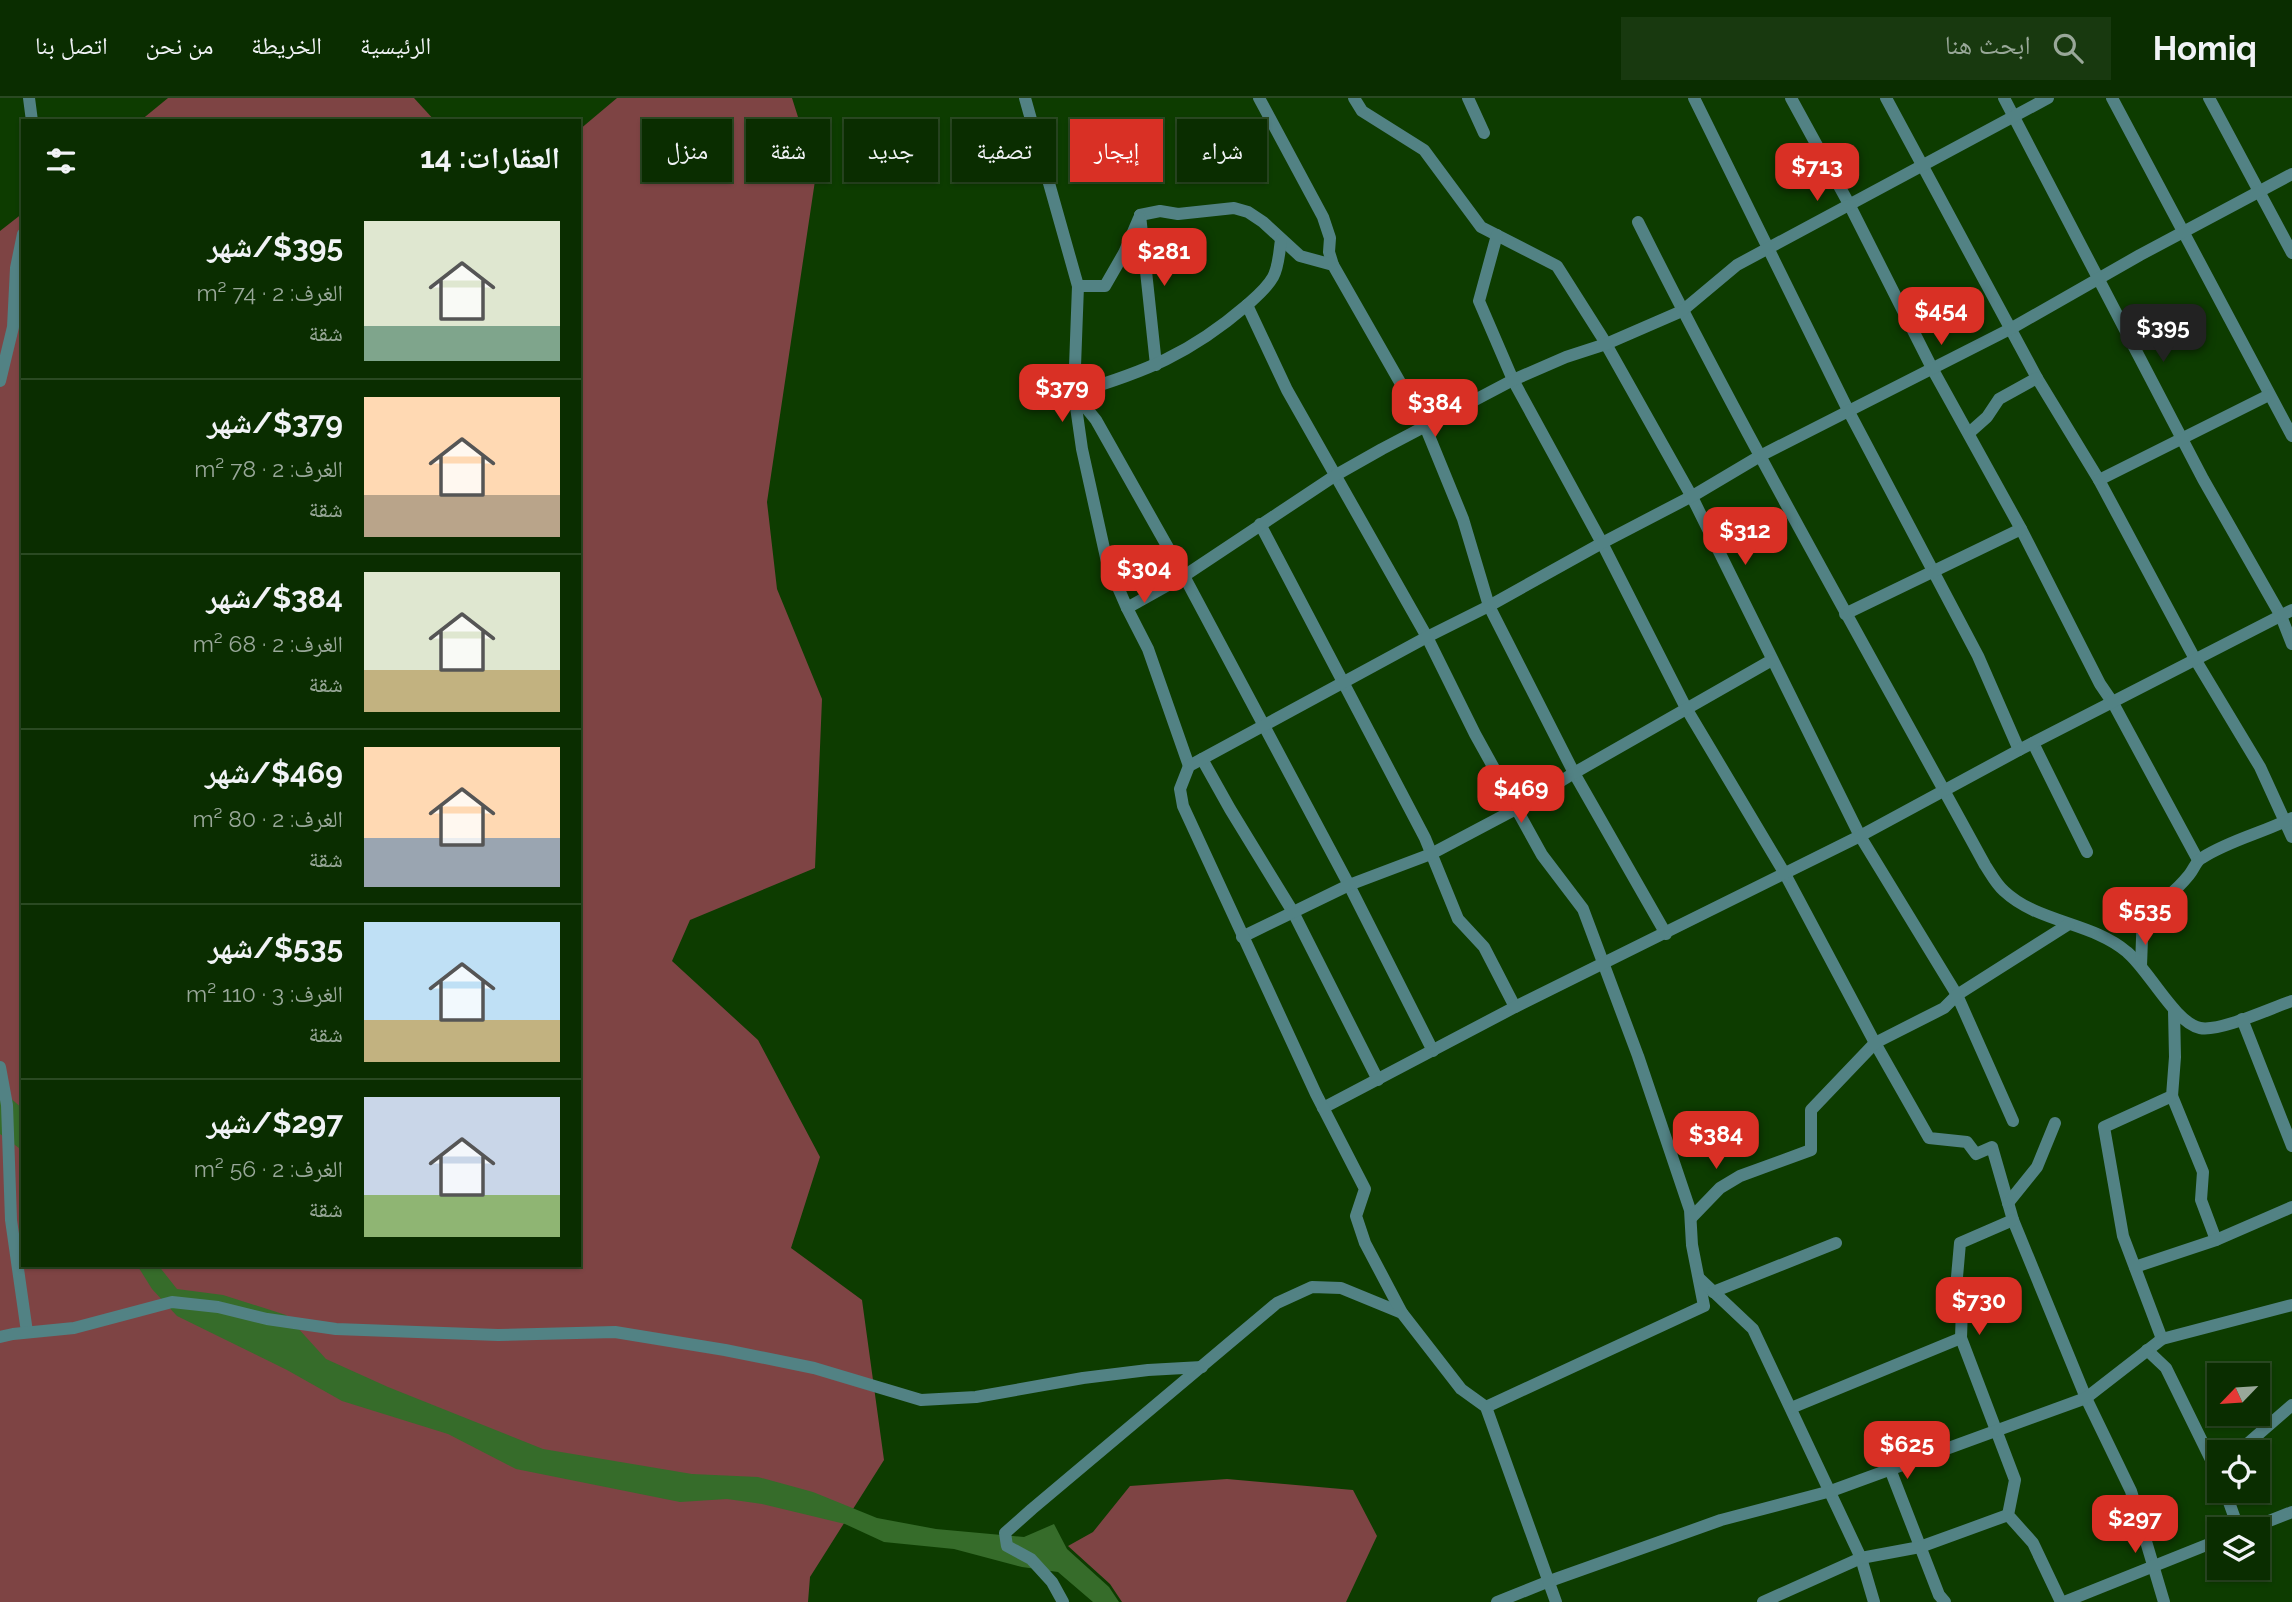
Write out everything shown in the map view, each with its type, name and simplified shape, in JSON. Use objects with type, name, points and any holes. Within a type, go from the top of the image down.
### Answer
[{"type":"street","points":[[29,98],[32,119]]},
{"type":"street","points":[[1025,98],[1078,286],[1074,393],[1082,449],[1107,562],[1126,608],[1148,649],[1189,766]]},
{"type":"street","points":[[1259,98],[1323,217],[1330,238],[1329,252],[1334,265],[1425,426],[1463,519],[1489,606],[1574,773],[1666,934]]},
{"type":"street","points":[[1354,98],[1362,111],[1424,150],[1481,227],[1557,266],[1606,344],[1692,496],[1860,836],[1957,995],[2013,1121]]},
{"type":"street","points":[[1468,98],[1484,133]]},
{"type":"street","points":[[1693,98],[1767,250],[1978,656],[2019,750]]},
{"type":"street","points":[[1791,98],[1849,204],[1933,370],[2021,529],[2100,684],[2113,703],[2198,860]]},
{"type":"street","points":[[1886,98],[2037,378],[2099,480],[2195,659],[2260,767],[2288,820],[2292,837]]},
{"type":"street","points":[[2004,98],[2182,437],[2287,613],[2292,644]]},
{"type":"street","points":[[1126,608],[1184,576],[1336,475],[1513,380],[1682,311],[1737,265],[2048,98]]},
{"type":"street","points":[[2112,98],[2292,436]]},
{"type":"street","points":[[2209,98],[2292,253]]},
{"type":"street","points":[[1556,1602],[1486,1407],[1461,1389],[1402,1313],[1366,1243],[1356,1216],[1365,1189],[1323,1108],[1183,806],[1180,789],[1189,766],[1692,496],[1760,456],[2012,328],[2292,174]]},
{"type":"street","points":[[1140,215],[1160,211],[1178,214],[1234,208],[1248,212],[1300,256],[1334,265]]},
{"type":"street","points":[[1078,286],[1105,286],[1124,253],[1140,215]]},
{"type":"street","points":[[1140,215],[1156,365]]},
{"type":"street","points":[[1638,222],[1682,311],[1845,614],[2001,888],[2031,909],[2111,941],[2127,952],[2174,1010],[2199,1028],[2219,1027],[2292,1001]]},
{"type":"street","points":[[1497,235],[1479,301],[1513,380],[1602,543],[1686,708],[1785,874],[1929,1138],[1967,1142],[1976,1154],[1992,1147],[2013,1220],[2086,1398],[2131,1491],[2164,1602]]},
{"type":"street","points":[[1074,393],[1156,365],[1185,351],[1234,318],[1273,277],[1278,262],[1280,240]]},
{"type":"street","points":[[0,381],[13,327],[16,268],[21,244]]},
{"type":"street","points":[[1247,305],[1287,390],[1427,637],[1516,809],[1542,855],[1583,909],[1666,1136],[1692,1217],[1692,1245],[1704,1306],[1486,1407]]},
{"type":"street","points":[[1969,433],[1987,417],[1999,399],[2037,378]]},
{"type":"street","points":[[1074,393],[1096,420],[1184,576],[1349,885],[1433,1051]]},
{"type":"street","points":[[2099,480],[2269,395]]},
{"type":"street","points":[[1260,524],[1432,854],[1458,919],[1484,947],[1515,1007]]},
{"type":"street","points":[[1845,614],[2021,529]]},
{"type":"street","points":[[1323,1108],[1515,1007],[1860,836],[2019,750],[2287,613]]},
{"type":"street","points":[[1242,937],[1349,885],[1432,854],[1516,809],[1772,660]]},
{"type":"street","points":[[2033,743],[2087,852]]},
{"type":"street","points":[[1202,759],[1293,912],[1378,1080]]},
{"type":"street","points":[[2141,966],[2143,911],[2163,902],[2171,895],[2198,860],[2226,845],[2288,820]]},
{"type":"street","points":[[1692,1217],[1720,1188],[1740,1176],[1811,1150],[1811,1111],[1875,1043],[1944,1008],[1957,995],[2069,924]]},
{"type":"street","points":[[2174,1010],[2172,1097],[2203,1172],[2201,1200],[2216,1240]]},
{"type":"street","points":[[2242,1019],[2292,1146]]},
{"type":"street","points":[[0,1067],[7,1105],[11,1220],[27,1332]]},
{"type":"street","points":[[2162,1339],[2123,1236],[2104,1127],[2172,1097]]},
{"type":"street","points":[[2008,1203],[2036,1167],[2055,1122]]},
{"type":"street","points":[[2135,1267],[2216,1240],[2292,1207]]},
{"type":"street","points":[[2008,1515],[2015,1480],[1961,1338],[1962,1307],[1957,1277],[1961,1243],[2013,1220]]},
{"type":"street","points":[[1713,1292],[1836,1243]]},
{"type":"street","points":[[1700,1279],[1753,1329],[1861,1558],[1874,1602]]},
{"type":"street","points":[[1063,1602],[1052,1582],[1031,1559],[1007,1546],[1005,1533],[1278,1303],[1312,1287],[1341,1288],[1402,1313]]},
{"type":"street","points":[[0,1338],[27,1332],[75,1328],[173,1302],[218,1307],[303,1326],[336,1329],[498,1335],[615,1332],[814,1368],[921,1400],[976,1397],[1083,1378],[1202,1367]]},
{"type":"street","points":[[1497,1602],[1547,1581],[1721,1520],[1831,1491],[2086,1398],[2162,1339],[2292,1305]]},
{"type":"street","points":[[1791,1408],[1961,1338]]},
{"type":"street","points":[[2147,1350],[2166,1368],[2207,1450]]},
{"type":"street","points":[[2252,1440],[2292,1405]]},
{"type":"street","points":[[1890,1469],[1939,1595],[1945,1602]]},
{"type":"street","points":[[2270,1521],[2292,1512]]},
{"type":"street","points":[[1763,1602],[1861,1558],[1920,1547],[2008,1515]]},
{"type":"street","points":[[2008,1515],[2033,1543],[2063,1602],[2207,1545]]},
{"type":"shaded area","points":[[168,98],[414,98],[433,119],[142,119]]},
{"type":"shaded area","points":[[617,98],[792,98],[799,119],[746,119],[746,182],[815,182],[767,502],[777,589],[822,699],[815,868],[690,920],[672,961],[758,1040],[820,1157],[791,1248],[862,1300],[884,1460],[810,1577],[808,1602],[0,1602],[0,231],[21,215],[21,1267],[581,1267],[581,128]]},
{"type":"shaded area","points":[[0,1089],[21,1107],[21,1150],[0,1134]]},
{"type":"shaded area","points":[[138,1267],[160,1267],[177,1289],[223,1295],[286,1315],[326,1359],[388,1387],[543,1449],[692,1474],[758,1477],[813,1492],[877,1518],[936,1529],[1024,1537],[1054,1524],[1067,1549],[1109,1587],[1119,1602],[1093,1602],[1058,1572],[1022,1567],[954,1549],[884,1542],[845,1524],[762,1504],[727,1499],[680,1502],[516,1469],[448,1434],[342,1401],[287,1370],[177,1316],[152,1289]]},
{"type":"shaded area","points":[[1227,1479],[1353,1490],[1377,1536],[1346,1602],[1122,1602],[1110,1584],[1068,1546],[1093,1532],[1130,1486]]}]
